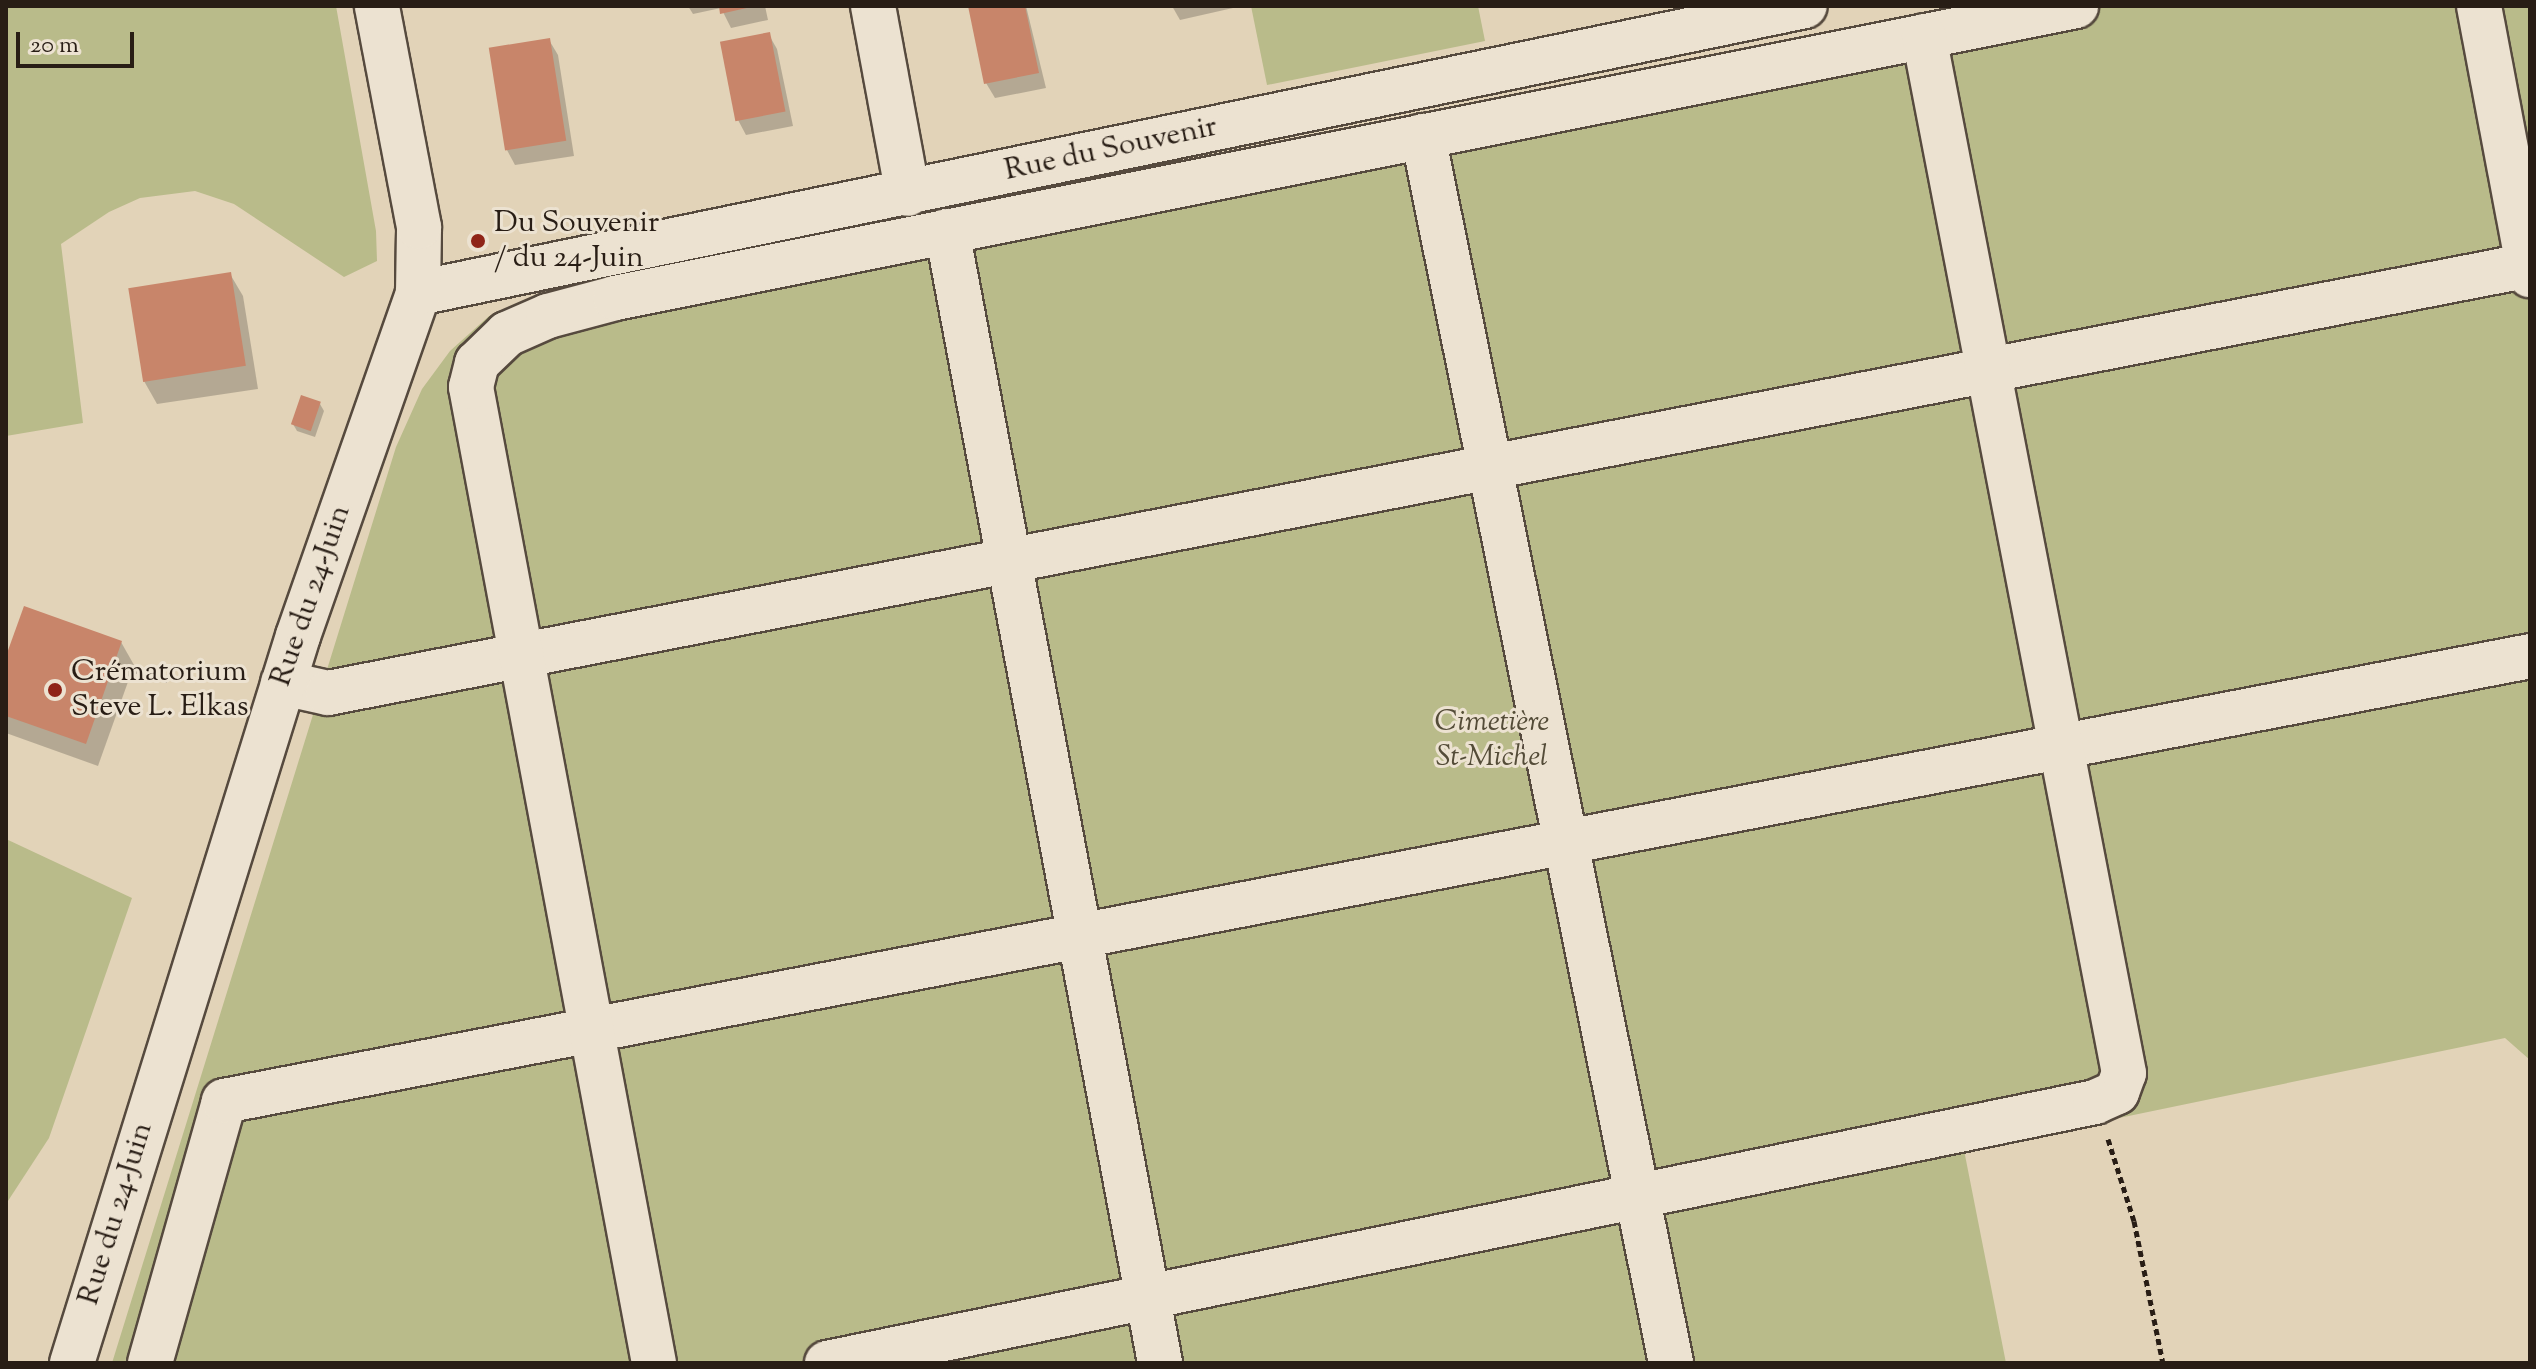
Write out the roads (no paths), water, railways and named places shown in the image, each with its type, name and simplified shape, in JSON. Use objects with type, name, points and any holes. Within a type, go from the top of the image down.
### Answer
[{"type":"street","name":"Rue du 24-Juin","points":[[72,1363],[283,683],[418,293],[419,227],[377,6]]},
{"type":"street","points":[[873,6],[908,194]]},
{"type":"street","name":"Rue du Souvenir","points":[[418,293],[1805,6]]},
{"type":"street","points":[[654,1363],[471,387],[477,363],[507,334],[548,316],[947,231],[2076,6]]},
{"type":"street","points":[[283,683],[328,693],[1988,370],[2529,268],[2479,6]]},
{"type":"street","points":[[827,1363],[2095,1102],[2117,1092],[2124,1073],[1924,36]]},
{"type":"street","points":[[1423,136],[1671,1363]]},
{"type":"street","points":[[947,231],[1160,1363]]},
{"type":"street","points":[[150,1363],[224,1101],[2530,656]]},
{"type":"place","name":"Du Souvenir / du 24-Juin","points":[[478,241]]},
{"type":"place","name":"Crématorium Steve L. Elkas","points":[[55,690]]},
{"type":"park label","name":"Cimetière St-Michel","points":[[1492,740]]}]
